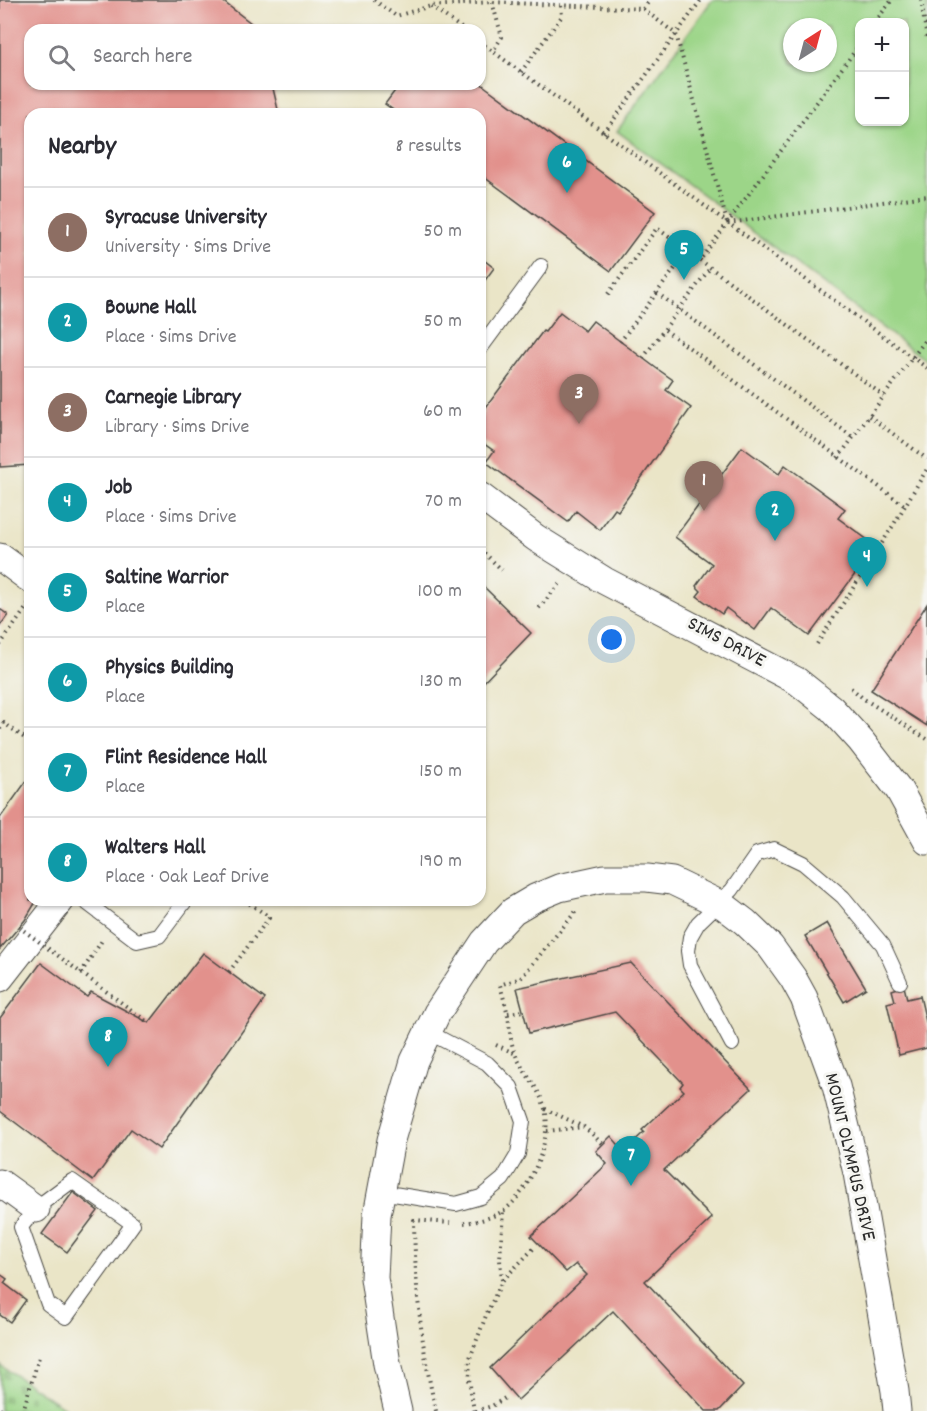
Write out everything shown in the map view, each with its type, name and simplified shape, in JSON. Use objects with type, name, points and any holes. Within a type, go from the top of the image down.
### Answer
[{"type":"street","name":"SIMS DRIVE","points":[[486,500],[536,538],[605,580],[797,681],[831,708],[861,741],[899,790],[927,841]]},
{"type":"street","points":[[0,557],[24,575]]},
{"type":"street","name":"MOUNT OLYMPUS DRIVE","points":[[398,1411],[387,1364],[374,1278],[377,1215],[381,1192],[391,1140],[414,1061],[437,1013],[484,942],[513,911],[559,888],[605,878],[647,878],[672,881],[717,903],[745,922],[762,938],[793,978],[804,998],[837,1086],[857,1173],[897,1411]]},
{"type":"street","points":[[0,978],[56,906]]},
{"type":"street","points":[[0,1183],[36,1209]]},
{"type":"lane","points":[[486,341],[541,266]]},
{"type":"lane","points":[[732,1044],[690,965],[688,951],[690,937],[698,923],[732,890],[757,854],[774,849],[804,863],[843,897],[883,945],[900,982]]},
{"type":"lane","points":[[91,906],[137,941],[159,936],[182,906]]},
{"type":"lane","points":[[381,1192],[456,1204],[481,1197],[503,1179],[518,1154],[523,1121],[511,1087],[487,1063],[428,1032]]},
{"type":"lane","points":[[72,1181],[133,1224],[66,1317],[48,1304],[21,1227],[36,1209],[72,1181]]},
{"type":"path","points":[[374,0],[396,16],[431,6],[492,1],[643,9],[676,34],[728,223]]},
{"type":"path","points":[[643,9],[650,0]]},
{"type":"path","points":[[878,18],[892,0]]},
{"type":"path","points":[[921,0],[927,39]]},
{"type":"path","points":[[492,1],[502,37],[493,51]]},
{"type":"path","points":[[604,133],[699,1]]},
{"type":"path","points":[[522,72],[562,16],[561,5]]},
{"type":"path","points":[[431,6],[456,24]]},
{"type":"path","points":[[486,46],[927,368]]},
{"type":"path","points":[[700,260],[855,51]]},
{"type":"path","points":[[728,223],[927,196]]},
{"type":"path","points":[[608,294],[657,228],[884,396]]},
{"type":"path","points":[[620,342],[688,251]]},
{"type":"path","points":[[643,358],[710,268]]},
{"type":"path","points":[[657,293],[854,438]]},
{"type":"path","points":[[664,330],[904,506]]},
{"type":"path","points":[[838,458],[927,338]]},
{"type":"path","points":[[869,416],[927,459]]},
{"type":"path","points":[[817,644],[927,469]]},
{"type":"path","points":[[486,555],[502,570]]},
{"type":"path","points":[[539,608],[564,578]]},
{"type":"path","points":[[0,645],[24,611]]},
{"type":"path","points":[[851,688],[927,740]]},
{"type":"path","points":[[0,729],[4,723],[24,738]]},
{"type":"path","points":[[436,1411],[425,1364],[415,1276],[414,1220],[443,1224],[476,1222],[503,1211],[522,1191],[536,1166],[547,1131],[545,1109],[534,1084],[515,1053],[500,985],[521,978],[605,878]]},
{"type":"path","points":[[229,972],[268,918],[253,906]]},
{"type":"path","points":[[19,927],[149,1023]]},
{"type":"path","points":[[81,973],[102,941]]},
{"type":"path","points":[[508,1013],[524,1011]]},
{"type":"path","points":[[486,1041],[515,1053]]},
{"type":"path","points":[[545,1109],[584,1127],[603,1144]]},
{"type":"path","points":[[547,1131],[584,1127]]},
{"type":"path","points":[[502,1281],[503,1211]]},
{"type":"path","points":[[508,1396],[492,1406],[475,1411],[469,1379],[470,1358],[502,1281],[534,1248]]},
{"type":"path","points":[[23,1411],[39,1357]]},
{"type":"green space","points":[[712,0],[927,0],[927,361],[617,131]]},
{"type":"green space","points":[[0,1365],[69,1411],[0,1411]]},
{"type":"building","points":[[0,0],[221,0],[252,24],[24,24],[24,90],[273,90],[278,108],[24,108],[24,465],[0,467]]},
{"type":"building","points":[[486,87],[655,212],[611,271],[486,178],[486,108],[391,108],[385,104],[396,90],[486,90]]},
{"type":"building","points":[[486,262],[494,268],[486,279]]},
{"type":"building","points":[[560,312],[585,331],[593,321],[673,380],[666,390],[691,408],[618,511],[615,509],[600,530],[576,511],[568,522],[486,462],[494,451],[486,445],[486,407],[543,331],[545,332]]},
{"type":"building","points":[[742,447],[779,474],[785,465],[845,509],[838,518],[876,546],[809,636],[771,608],[755,630],[726,608],[722,614],[697,596],[701,591],[696,586],[712,564],[675,537]]},
{"type":"building","points":[[486,589],[531,633],[486,680]]},
{"type":"building","points":[[927,604],[927,726],[871,690]]},
{"type":"building","points":[[0,609],[8,615],[0,626]]},
{"type":"building","points":[[24,784],[24,906],[33,906],[25,920],[0,949],[0,818]]},
{"type":"building","points":[[827,923],[866,988],[844,1002],[805,936]]},
{"type":"building","points":[[203,953],[265,999],[159,1149],[131,1129],[93,1181],[0,1111],[0,1018],[41,963],[87,997],[91,992],[149,1023]]},
{"type":"building","points":[[631,963],[751,1089],[664,1170],[712,1218],[645,1281],[743,1386],[719,1411],[706,1411],[613,1311],[518,1400],[490,1368],[587,1275],[576,1264],[566,1272],[531,1236],[607,1164],[596,1151],[611,1136],[624,1151],[644,1132],[642,1130],[684,1091],[680,1087],[683,1083],[615,1012],[529,1033],[517,988]]},
{"type":"building","points":[[904,986],[907,999],[920,996],[927,1026],[927,1048],[899,1055],[887,1003],[895,1001],[892,990]]},
{"type":"building","points":[[73,1192],[98,1211],[67,1252],[42,1234]]},
{"type":"building","points":[[0,1274],[7,1279],[4,1283],[26,1300],[10,1322],[0,1315]]},
{"type":"place","name":"Physics Building","points":[[567,193]]},
{"type":"place","name":"Saltine Warrior","points":[[684,280]]},
{"type":"place","name":"Carnegie Library","points":[[579,424]]},
{"type":"place","name":"Syracuse University","points":[[704,511]]},
{"type":"place","name":"Bowne Hall","points":[[775,541]]},
{"type":"place","name":"Job","points":[[867,587]]},
{"type":"place","name":"Walters Hall","points":[[108,1067]]},
{"type":"place","name":"Flint Residence Hall","points":[[631,1186]]}]
